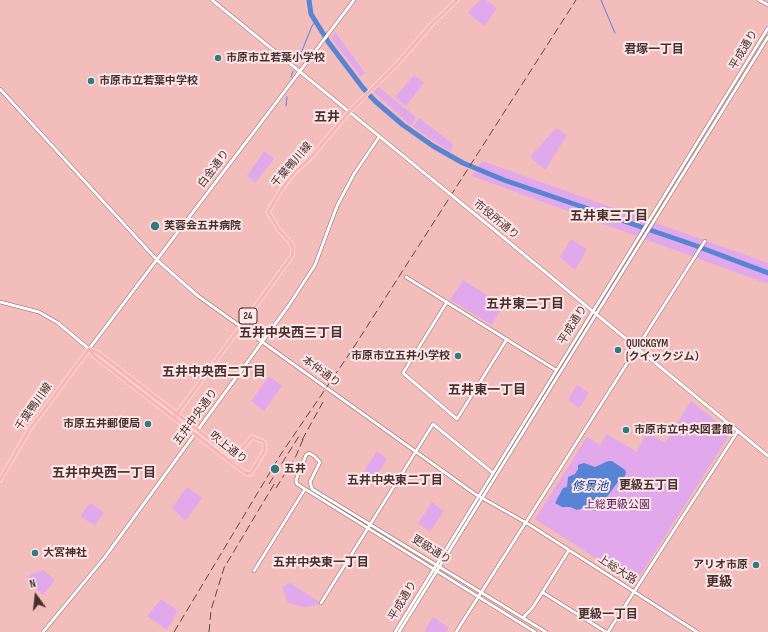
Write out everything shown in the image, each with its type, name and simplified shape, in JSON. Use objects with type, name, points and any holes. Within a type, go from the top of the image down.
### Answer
[{"type":"main road","name":"千葉鴨川線","points":[[174,418],[289,261],[293,251],[291,243],[271,218],[268,212],[270,206],[294,173],[311,158],[349,112],[398,63],[431,25],[457,0]]},
{"type":"main road","name":"千葉鴨川線","points":[[0,480],[35,421],[89,349]]},
{"type":"main road","name":"吹上通り","points":[[89,349],[97,352],[231,456],[236,456],[250,438],[253,437],[264,442],[265,450],[251,473],[248,474],[174,418],[94,356],[89,349]]},
{"type":"street","name":"市役所通り","points":[[212,0],[498,233],[768,456]]},
{"type":"street","name":"白金通り","points":[[89,349],[354,0]]},
{"type":"street","points":[[759,0],[768,5]]},
{"type":"street","name":"平成通り","points":[[395,632],[476,495],[493,473],[768,28]]},
{"type":"street","name":"平成通り","points":[[399,632],[768,37]]},
{"type":"street","name":"本仲通り","points":[[0,89],[158,260],[198,296],[482,499]]},
{"type":"street","name":"五井中央通り","points":[[43,632],[105,557],[289,305],[315,265],[336,206],[354,174],[379,137]]},
{"type":"street","points":[[456,632],[527,523],[705,241]]},
{"type":"street","points":[[406,277],[556,370]]},
{"type":"street","name":"吹上通り","points":[[0,302],[39,312],[58,324],[89,349]]},
{"type":"street","points":[[447,302],[403,373],[457,418],[506,339]]},
{"type":"street","points":[[321,603],[433,424],[493,473]]},
{"type":"street","points":[[542,592],[607,632],[635,592],[738,431]]},
{"type":"street","name":"更級通り","points":[[535,632],[297,484],[296,480],[306,455],[308,453],[319,459],[320,464],[310,482],[312,489],[371,523],[546,632]]},
{"type":"street","points":[[254,571],[305,489]]},
{"type":"street","name":"上総大路","points":[[482,499],[527,523],[697,632]]},
{"type":"street","points":[[523,618],[533,607],[569,550]]},
{"type":"green space","points":[[480,0],[486,0],[497,8],[484,26],[468,13]]},
{"type":"green space","points":[[335,32],[365,73],[361,77],[331,38]]},
{"type":"green space","points":[[414,75],[424,83],[406,106],[395,97]]},
{"type":"green space","points":[[377,86],[416,117],[411,126],[373,91]]},
{"type":"green space","points":[[419,118],[453,144],[451,152],[413,127]]},
{"type":"green space","points":[[556,128],[567,135],[545,170],[531,158],[531,156]]},
{"type":"green space","points":[[264,151],[274,159],[255,183],[247,176]]},
{"type":"green space","points":[[482,161],[768,263],[768,284],[472,176]]},
{"type":"green space","points":[[571,239],[587,249],[575,270],[560,257]]},
{"type":"green space","points":[[463,280],[503,305],[492,325],[450,300]]},
{"type":"green space","points":[[269,376],[282,386],[264,411],[251,401]]},
{"type":"green space","points":[[577,385],[589,393],[579,408],[568,400]]},
{"type":"green space","name":"上総更級公園","points":[[691,401],[728,431],[728,437],[638,579],[631,581],[535,519],[587,437],[600,445],[607,434],[637,452],[644,437],[651,435],[665,443]]},
{"type":"green space","points":[[377,451],[387,459],[373,482],[362,475]]},
{"type":"green space","points":[[187,487],[202,498],[185,520],[172,508]]},
{"type":"green space","points":[[432,502],[444,511],[430,532],[418,523]]},
{"type":"green space","points":[[89,504],[92,504],[104,513],[95,525],[81,517]]},
{"type":"green space","points":[[43,570],[55,580],[43,595],[35,588],[28,576]]},
{"type":"green space","points":[[290,583],[321,603],[303,607],[288,603],[282,587]]},
{"type":"green space","points":[[161,599],[178,611],[167,630],[147,616]]},
{"type":"green space","points":[[433,617],[449,628],[446,632],[424,632]]},
{"type":"water","name":"修景池","points":[[608,461],[612,461],[625,470],[626,473],[623,480],[620,479],[598,511],[594,511],[586,507],[577,510],[570,507],[562,507],[555,503],[563,488],[567,487],[568,477],[575,474],[578,469],[578,465],[584,463],[595,467]]},
{"type":"waterway","points":[[309,0],[311,14],[329,43],[363,88],[375,101],[403,125],[433,146],[463,163],[504,180],[691,244],[768,273]]},
{"type":"waterway","points":[[601,0],[615,33]]},
{"type":"waterway","points":[[297,63],[315,22]]},
{"type":"waterway","points":[[291,77],[293,71]]},
{"type":"waterway","points":[[286,106],[287,97]]},
{"type":"railway","points":[[174,632],[281,454],[352,350],[576,0]]},
{"type":"railway","points":[[302,440],[323,402]]},
{"type":"railway","points":[[269,484],[301,433]]},
{"type":"railway","points":[[276,488],[296,456],[304,437]]},
{"type":"railway","points":[[209,632],[211,610],[224,568],[276,481]]},
{"type":"place","name":"市原市立若葉小学校","points":[[218,58]]},
{"type":"place","name":"市原市立若葉中学校","points":[[91,81]]},
{"type":"place","name":"芙蓉会五井病院","points":[[155,226]]},
{"type":"place","name":"QUICKGYM (クイックジム）","points":[[618,350]]},
{"type":"place","name":"市原市立五井小学校","points":[[458,356]]},
{"type":"place","name":"市原五井郵便局","points":[[148,424]]},
{"type":"place","name":"市原市立中央図書館","points":[[626,430]]},
{"type":"place","name":"五井","points":[[275,469]]},
{"type":"place","name":"大宮神社","points":[[35,553]]},
{"type":"place","name":"アリオ市原","points":[[756,565]]},
{"type":"district","name":"君塚一丁目","points":[[654,50]]},
{"type":"district","name":"五井","points":[[327,118]]},
{"type":"district","name":"五井東三丁目","points":[[609,217]]},
{"type":"district","name":"五井東二丁目","points":[[525,305]]},
{"type":"district","name":"五井中央西三丁目","points":[[291,334]]},
{"type":"district","name":"五井中央西二丁目","points":[[214,373]]},
{"type":"district","name":"五井東一丁目","points":[[487,391]]},
{"type":"district","name":"五井中央西一丁目","points":[[104,474]]},
{"type":"district","name":"五井中央東二丁目","points":[[395,481]]},
{"type":"district","name":"更級五丁目","points":[[649,486]]},
{"type":"district","name":"五井中央東一丁目","points":[[321,563]]},
{"type":"district","name":"更級","points":[[719,583]]},
{"type":"district","name":"更級一丁目","points":[[608,615]]}]
